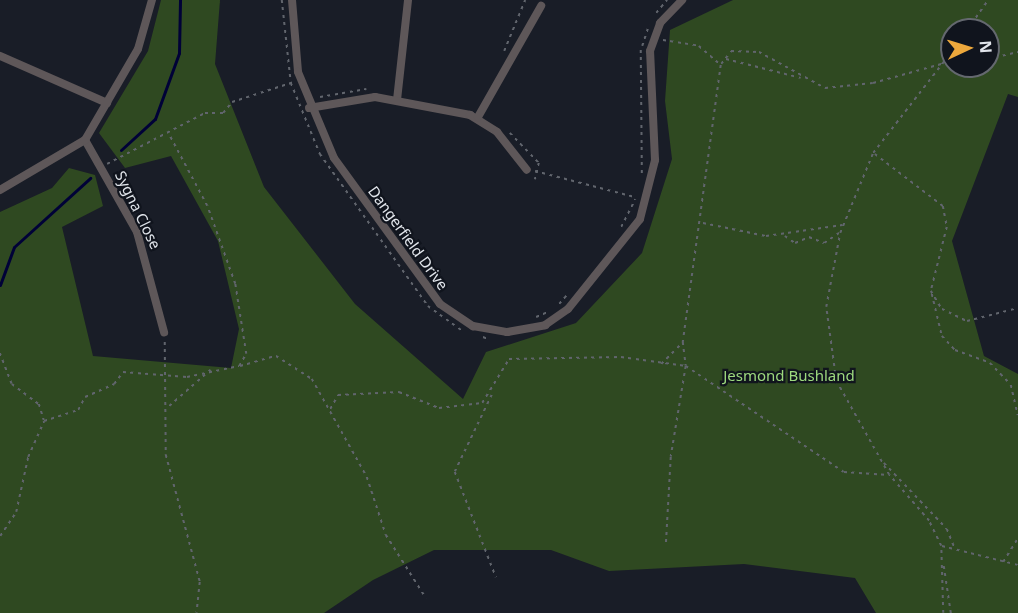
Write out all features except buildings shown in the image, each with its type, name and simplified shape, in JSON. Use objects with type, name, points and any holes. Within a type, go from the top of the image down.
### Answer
[{"type":"street","points":[[0,190],[85,140],[142,41],[152,0]]},
{"type":"street","name":"Dangerfield Drive","points":[[292,0],[301,80],[309,108],[334,158],[432,295],[456,317],[485,329],[529,330],[568,309],[631,234],[647,203],[655,160],[649,75],[654,38],[682,0]]},
{"type":"street","points":[[397,100],[408,0]]},
{"type":"street","points":[[478,117],[541,6]]},
{"type":"street","points":[[0,56],[107,103]]},
{"type":"street","points":[[309,108],[352,98],[397,100],[478,117],[527,170]]},
{"type":"street","name":"Sygna Close","points":[[85,140],[102,167],[146,254],[164,332]]},
{"type":"path","points":[[502,55],[525,0]]},
{"type":"path","points":[[975,18],[988,0]]},
{"type":"path","points":[[654,38],[699,46],[721,65]]},
{"type":"path","points":[[666,546],[671,457],[686,366],[682,342],[701,222],[721,65],[731,51],[759,52],[802,78],[825,88],[873,83],[940,61]]},
{"type":"path","points":[[1000,56],[1018,52]]},
{"type":"path","points":[[725,59],[802,78]]},
{"type":"path","points":[[940,67],[873,153],[840,233],[826,307],[836,381],[889,475],[929,521],[941,546],[951,613]]},
{"type":"path","points":[[102,167],[205,112],[224,113],[232,102],[301,80]]},
{"type":"path","points":[[314,94],[370,89]]},
{"type":"path","points":[[506,129],[539,163],[535,180]]},
{"type":"path","points":[[168,133],[207,207],[235,284],[246,354],[239,366]]},
{"type":"path","points":[[873,153],[943,206],[947,227],[931,291],[942,336],[955,350],[997,370],[1011,385],[1018,415]]},
{"type":"path","points":[[541,172],[647,203]]},
{"type":"path","points":[[620,230],[636,198]]},
{"type":"path","points":[[701,222],[785,236],[843,224]]},
{"type":"path","points":[[699,230],[705,223]]},
{"type":"path","points":[[785,236],[795,243],[809,237],[824,243],[840,233]]},
{"type":"path","points":[[530,320],[571,290]]},
{"type":"path","points":[[931,291],[942,309],[967,321],[1018,308]]},
{"type":"path","points":[[164,332],[169,406],[166,455],[200,582],[197,613]]},
{"type":"path","points":[[659,365],[674,357],[682,342]]},
{"type":"path","points":[[0,353],[12,384],[39,404],[44,421],[28,457],[16,512],[0,536]]},
{"type":"path","points":[[44,421],[78,410],[85,397],[114,384],[123,372],[168,378],[239,366],[276,356],[312,379],[367,477],[386,535],[426,598]]},
{"type":"path","points":[[496,577],[455,472],[509,359],[621,357],[659,365],[686,366],[844,472],[889,475]]},
{"type":"path","points":[[169,406],[211,369]]},
{"type":"path","points":[[330,409],[338,395],[399,392],[439,408],[482,403],[494,391]]},
{"type":"path","points":[[881,460],[928,506],[955,549]]},
{"type":"path","points":[[1004,562],[1018,538]]},
{"type":"path","points":[[941,546],[1018,565]]},
{"type":"path","points":[[943,559],[943,613]]},
{"type":"green space","name":"Jesmond Bushland","points":[[161,0],[220,0],[215,64],[264,187],[355,304],[463,399],[486,352],[576,323],[642,253],[672,159],[665,101],[670,30],[733,0],[1018,0],[1018,97],[1008,94],[952,241],[984,356],[1018,374],[1018,613],[876,613],[855,578],[744,564],[609,571],[551,550],[434,550],[373,580],[324,613],[0,613],[0,212],[52,188],[69,168],[95,175],[103,206],[62,227],[93,356],[231,368],[239,329],[218,241],[171,156],[125,168],[99,133],[148,51]]},
{"type":"waterway","points":[[121,150],[155,119],[179,53],[180,0]]},
{"type":"waterway","points":[[0,285],[14,247],[90,178]]}]
